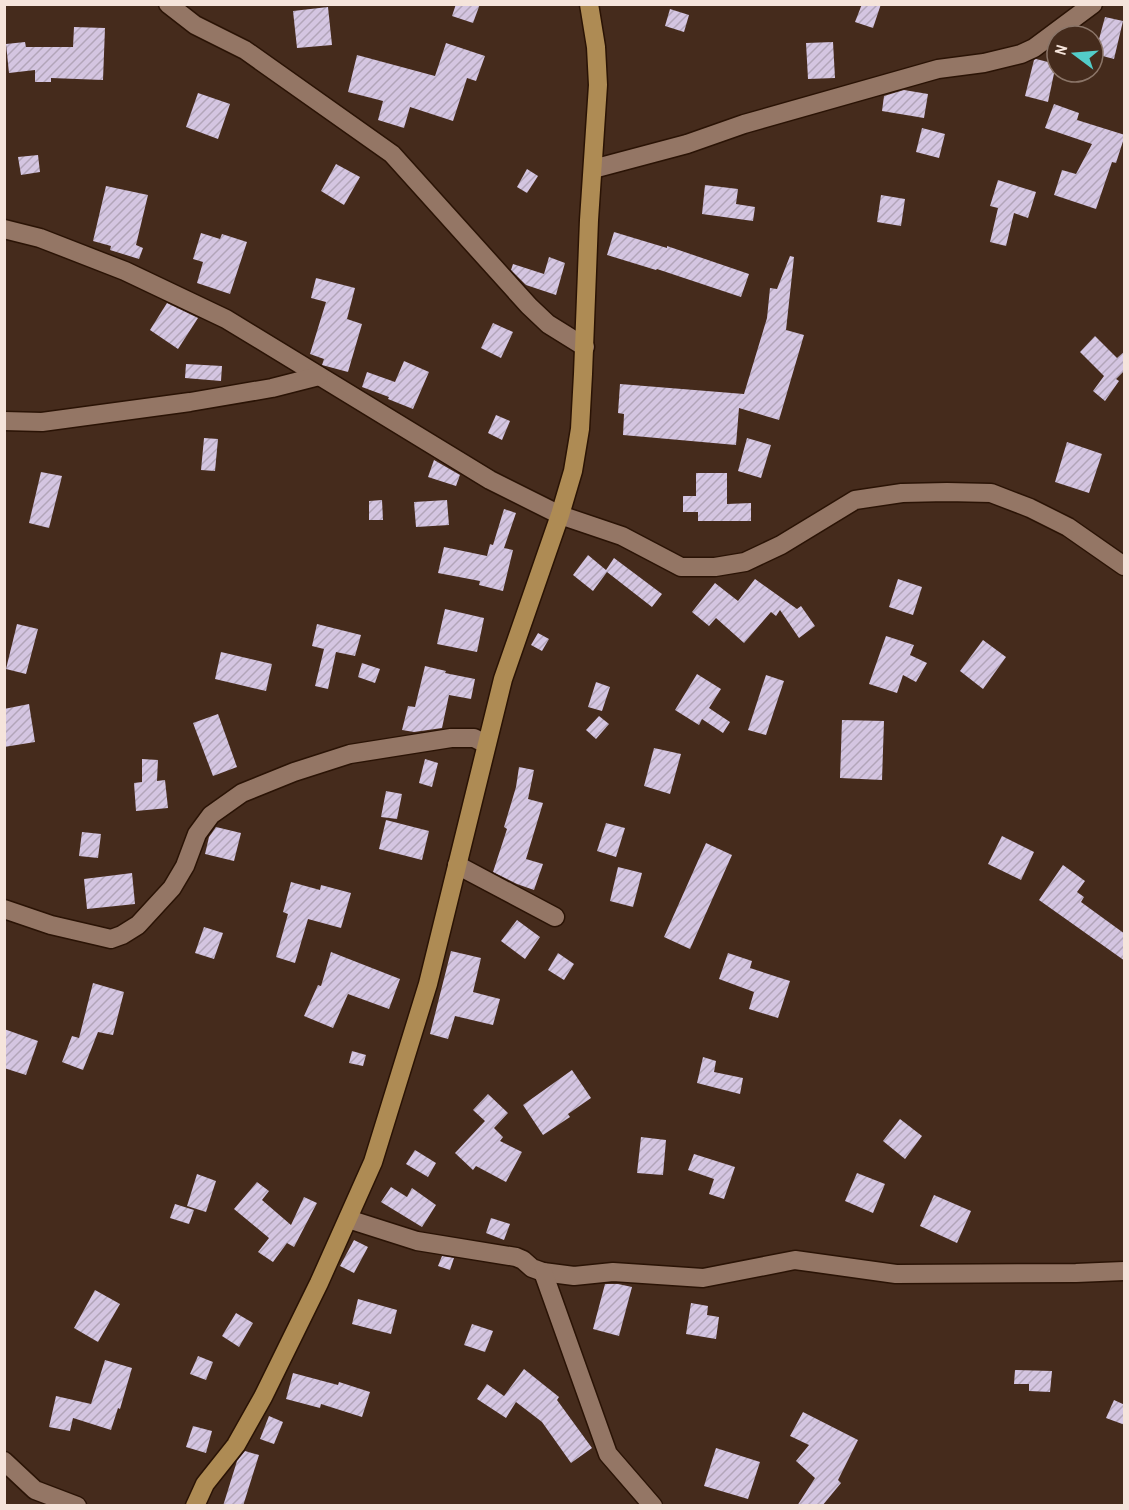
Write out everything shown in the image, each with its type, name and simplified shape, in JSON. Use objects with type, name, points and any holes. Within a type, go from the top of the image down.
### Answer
[{"type":"main road","points":[[195,1506],[205,1484],[236,1445],[263,1397],[374,1162],[428,984],[502,679],[560,515],[573,471],[580,429],[598,85],[596,47],[589,4]]},
{"type":"street","points":[[168,4],[203,30],[245,50],[392,154],[529,306],[548,324],[585,347]]},
{"type":"street","points":[[593,168],[687,144],[744,124],[938,69],[984,63],[1021,54],[1034,48],[1093,4]]},
{"type":"street","points":[[4,229],[40,238],[125,271],[226,319],[490,480],[560,515],[622,536],[681,567],[715,567],[745,561],[781,545],[855,500],[902,493],[991,493],[1068,527],[1125,566]]},
{"type":"street","points":[[4,421],[42,422],[190,402],[272,388],[319,376]]},
{"type":"street","points":[[4,909],[51,925],[111,939],[138,925],[172,888],[185,866],[197,834],[211,815],[242,793],[294,772],[350,754],[451,738],[474,738],[486,744]]},
{"type":"street","points":[[457,864],[555,917]]},
{"type":"street","points":[[348,1219],[417,1241],[516,1257],[532,1268],[543,1272],[574,1276],[613,1272],[703,1278],[795,1260],[896,1274],[1125,1271]]},
{"type":"street","points":[[543,1272],[608,1455],[653,1506]]},
{"type":"street","points":[[4,1461],[35,1490],[77,1506]]},
{"type":"building","points":[[456,4],[480,4],[473,23],[452,16]]},
{"type":"building","points":[[862,4],[881,4],[873,28],[855,22]]},
{"type":"building","points":[[328,7],[332,45],[297,48],[293,11]]},
{"type":"building","points":[[670,9],[689,15],[684,32],[665,26]]},
{"type":"building","points":[[1105,17],[1123,21],[1114,59],[1105,57],[1105,24],[1103,24]]},
{"type":"building","points":[[74,27],[105,28],[103,80],[51,78],[51,82],[35,82],[35,70],[9,73],[6,44],[25,42],[26,47],[73,47]]},
{"type":"building","points":[[833,42],[835,78],[808,79],[806,43]]},
{"type":"building","points":[[446,43],[485,56],[476,81],[467,78],[453,121],[410,107],[404,128],[378,120],[383,101],[348,92],[357,55],[435,76]]},
{"type":"building","points":[[1034,60],[1045,61],[1045,84],[1052,84],[1048,102],[1025,96]]},
{"type":"building","points":[[904,90],[928,94],[924,118],[882,111],[884,96]]},
{"type":"building","points":[[198,93],[230,104],[218,139],[186,127]]},
{"type":"building","points":[[1054,104],[1079,113],[1077,120],[1125,135],[1116,163],[1112,162],[1096,209],[1054,195],[1062,170],[1076,174],[1092,144],[1045,128]]},
{"type":"building","points":[[922,128],[945,134],[939,158],[916,152]]},
{"type":"building","points":[[38,155],[40,172],[21,175],[18,157]]},
{"type":"building","points":[[336,164],[360,177],[344,205],[321,191]]},
{"type":"building","points":[[527,169],[538,176],[527,193],[517,187]]},
{"type":"building","points":[[998,180],[1036,192],[1028,218],[1014,213],[1006,246],[990,242],[998,208],[990,206]]},
{"type":"building","points":[[705,185],[738,189],[736,204],[755,207],[753,221],[702,214]]},
{"type":"building","points":[[106,186],[148,195],[136,245],[143,248],[139,259],[110,250],[111,246],[93,241]]},
{"type":"building","points":[[881,195],[905,199],[901,226],[877,222]]},
{"type":"building","points":[[614,232],[667,248],[667,246],[749,274],[741,297],[607,255]]},
{"type":"building","points":[[201,233],[220,239],[222,234],[247,242],[230,294],[197,283],[203,262],[193,259]]},
{"type":"building","points":[[790,256],[794,257],[786,330],[804,335],[779,420],[739,408],[736,445],[623,435],[624,414],[618,413],[620,384],[744,394],[767,318],[770,288],[777,289]]},
{"type":"building","points":[[549,257],[565,263],[556,295],[526,285],[511,270],[513,264],[544,274]]},
{"type":"building","points":[[316,278],[355,288],[347,319],[362,324],[348,372],[322,365],[324,359],[310,354],[326,302],[311,298]]},
{"type":"building","points":[[167,303],[198,318],[178,349],[150,330]]},
{"type":"building","points":[[493,323],[513,332],[501,358],[481,348]]},
{"type":"building","points":[[1095,336],[1117,358],[1125,351],[1125,370],[1116,379],[1119,381],[1105,401],[1093,391],[1104,376],[1080,352]]},
{"type":"building","points":[[404,361],[429,372],[413,409],[362,387],[367,372],[395,382]]},
{"type":"building","points":[[186,364],[222,366],[221,381],[185,378]]},
{"type":"building","points":[[496,415],[510,421],[502,440],[488,433]]},
{"type":"building","points":[[204,438],[218,439],[215,471],[201,470]]},
{"type":"building","points":[[747,438],[771,445],[761,478],[738,471]]},
{"type":"building","points":[[1067,442],[1102,454],[1089,493],[1055,482]]},
{"type":"building","points":[[434,460],[460,475],[456,486],[428,477]]},
{"type":"building","points":[[41,472],[62,476],[49,528],[29,523]]},
{"type":"building","points":[[696,473],[727,473],[727,504],[751,503],[751,521],[698,521],[698,512],[683,512],[683,496],[696,496]]},
{"type":"building","points":[[382,500],[383,520],[369,520],[369,501]]},
{"type":"building","points":[[447,500],[449,525],[416,527],[414,502]]},
{"type":"building","points":[[504,509],[516,513],[504,548],[513,550],[503,591],[479,585],[480,581],[438,573],[444,547],[487,556],[490,544],[493,545]]},
{"type":"building","points":[[588,555],[606,570],[614,558],[662,594],[652,607],[607,572],[593,591],[573,575]]},
{"type":"building","points":[[755,579],[797,609],[801,606],[815,626],[799,638],[780,610],[776,616],[771,612],[744,643],[716,618],[709,626],[692,612],[715,583],[738,601]]},
{"type":"building","points":[[898,579],[922,587],[913,615],[889,607]]},
{"type":"building","points":[[445,609],[484,618],[477,652],[437,644]]},
{"type":"building","points":[[17,624],[38,629],[26,674],[6,669]]},
{"type":"building","points":[[317,624],[361,635],[355,656],[336,652],[328,689],[315,686],[324,649],[312,646]]},
{"type":"building","points":[[538,633],[549,639],[542,651],[531,645]]},
{"type":"building","points":[[886,636],[914,645],[910,655],[927,663],[916,682],[903,675],[897,693],[869,684]]},
{"type":"building","points":[[983,640],[1006,657],[983,689],[960,671]]},
{"type":"building","points":[[221,652],[272,664],[266,691],[215,679]]},
{"type":"building","points":[[362,663],[380,669],[375,683],[358,677]]},
{"type":"building","points":[[425,666],[475,679],[471,699],[449,695],[442,728],[414,732],[402,730],[408,706],[415,707]]},
{"type":"building","points":[[697,674],[721,689],[709,708],[730,722],[723,733],[702,719],[699,725],[675,710]]},
{"type":"building","points":[[766,675],[784,681],[766,735],[748,730]]},
{"type":"building","points":[[596,682],[610,687],[602,711],[588,707]]},
{"type":"building","points":[[29,704],[35,742],[4,747],[4,709]]},
{"type":"building","points":[[218,714],[237,767],[213,776],[193,723]]},
{"type":"building","points":[[599,716],[609,724],[596,739],[586,730]]},
{"type":"building","points":[[842,720],[884,721],[882,780],[840,778]]},
{"type":"building","points":[[654,748],[681,754],[670,794],[644,786]]},
{"type":"building","points":[[142,759],[158,760],[157,781],[165,780],[168,808],[136,811],[134,783],[142,782]]},
{"type":"building","points":[[425,759],[438,763],[432,787],[419,783]]},
{"type":"building","points":[[519,767],[534,770],[528,799],[543,803],[526,859],[543,864],[534,890],[493,872],[507,829],[504,827],[516,787]]},
{"type":"building","points":[[386,791],[402,794],[397,819],[381,817]]},
{"type":"building","points":[[386,820],[429,831],[422,860],[379,849]]},
{"type":"building","points":[[606,823],[625,828],[616,857],[597,851]]},
{"type":"building","points":[[216,827],[241,833],[234,861],[205,854],[209,837]]},
{"type":"building","points":[[82,832],[101,834],[98,858],[79,856]]},
{"type":"building","points":[[1002,836],[1034,852],[1021,880],[988,864]]},
{"type":"building","points":[[706,843],[732,855],[690,949],[664,937]]},
{"type":"building","points":[[1063,865],[1085,881],[1077,892],[1084,897],[1081,902],[1125,934],[1125,961],[1039,900]]},
{"type":"building","points":[[618,867],[642,873],[633,907],[610,901]]},
{"type":"building","points":[[132,873],[135,904],[87,909],[84,879]]},
{"type":"building","points":[[291,882],[320,890],[321,885],[351,893],[341,928],[308,919],[295,963],[276,957],[288,914],[283,912]]},
{"type":"building","points":[[517,920],[540,937],[525,959],[501,941]]},
{"type":"building","points":[[204,927],[223,933],[214,959],[195,953]]},
{"type":"building","points":[[451,951],[481,958],[473,992],[500,999],[493,1025],[455,1016],[448,1039],[430,1034]]},
{"type":"building","points":[[331,952],[400,979],[389,1009],[348,994],[333,1028],[304,1016],[318,985],[321,986]]},
{"type":"building","points":[[558,953],[574,964],[564,980],[548,970]]},
{"type":"building","points":[[728,953],[752,961],[750,968],[790,981],[778,1018],[749,1009],[754,992],[719,979]]},
{"type":"building","points":[[93,983],[124,992],[113,1035],[98,1032],[83,1070],[62,1062],[72,1036],[79,1038]]},
{"type":"building","points":[[4,1029],[38,1041],[26,1075],[4,1068]]},
{"type":"building","points":[[352,1051],[366,1055],[363,1066],[349,1063]]},
{"type":"building","points":[[703,1057],[716,1061],[714,1072],[743,1078],[740,1094],[697,1083]]},
{"type":"building","points":[[572,1070],[591,1098],[568,1114],[570,1117],[543,1135],[523,1105]]},
{"type":"building","points":[[488,1094],[508,1113],[494,1128],[503,1137],[500,1141],[522,1152],[506,1182],[476,1166],[473,1170],[455,1153],[485,1121],[473,1110]]},
{"type":"building","points":[[900,1119],[922,1136],[905,1159],[883,1141]]},
{"type":"building","points":[[641,1137],[666,1140],[663,1175],[637,1173]]},
{"type":"building","points":[[415,1150],[436,1163],[428,1177],[406,1164]]},
{"type":"building","points":[[694,1154],[735,1167],[724,1199],[709,1194],[714,1179],[688,1170]]},
{"type":"building","points":[[857,1173],[885,1184],[873,1213],[845,1201]]},
{"type":"building","points":[[197,1174],[216,1181],[206,1212],[187,1206]]},
{"type":"building","points":[[257,1182],[269,1191],[262,1200],[291,1225],[304,1197],[317,1203],[294,1247],[287,1243],[273,1262],[258,1252],[269,1238],[234,1209]]},
{"type":"building","points":[[391,1187],[407,1197],[412,1188],[436,1205],[422,1227],[381,1202]]},
{"type":"building","points":[[934,1195],[971,1211],[957,1243],[920,1226]]},
{"type":"building","points":[[175,1204],[194,1210],[189,1224],[170,1218]]},
{"type":"building","points":[[491,1218],[510,1224],[504,1240],[486,1233]]},
{"type":"building","points":[[354,1240],[368,1247],[354,1273],[340,1266]]},
{"type":"building","points":[[442,1256],[454,1258],[450,1270],[438,1266]]},
{"type":"building","points":[[605,1284],[632,1287],[619,1336],[593,1329]]},
{"type":"building","points":[[95,1290],[120,1304],[98,1342],[74,1328]]},
{"type":"building","points":[[358,1299],[397,1310],[391,1334],[352,1324]]},
{"type":"building","points":[[691,1303],[708,1306],[707,1315],[719,1317],[716,1339],[686,1334]]},
{"type":"building","points":[[236,1313],[253,1323],[239,1347],[222,1336]]},
{"type":"building","points":[[472,1324],[493,1331],[485,1352],[464,1345]]},
{"type":"building","points":[[198,1356],[213,1362],[206,1380],[190,1374]]},
{"type":"building","points":[[105,1360],[132,1368],[111,1430],[73,1418],[70,1431],[49,1427],[56,1396],[91,1404]]},
{"type":"building","points":[[524,1369],[559,1397],[557,1400],[592,1448],[571,1463],[542,1422],[516,1402],[506,1418],[477,1399],[487,1384],[504,1396]]},
{"type":"building","points":[[1015,1370],[1052,1371],[1050,1392],[1029,1391],[1029,1384],[1014,1384]]},
{"type":"building","points":[[293,1373],[338,1385],[339,1382],[370,1392],[362,1417],[321,1404],[320,1408],[286,1399]]},
{"type":"building","points":[[1114,1400],[1125,1405],[1125,1425],[1106,1418]]},
{"type":"building","points":[[803,1412],[858,1440],[838,1480],[841,1483],[822,1506],[797,1506],[815,1478],[796,1461],[809,1445],[790,1436]]},
{"type":"building","points":[[269,1416],[283,1422],[274,1444],[260,1439]]},
{"type":"building","points":[[193,1426],[212,1431],[206,1453],[186,1447]]},
{"type":"building","points":[[716,1448],[760,1462],[748,1499],[704,1486]]},
{"type":"building","points":[[245,1451],[259,1455],[243,1506],[223,1506],[237,1461]]}]
